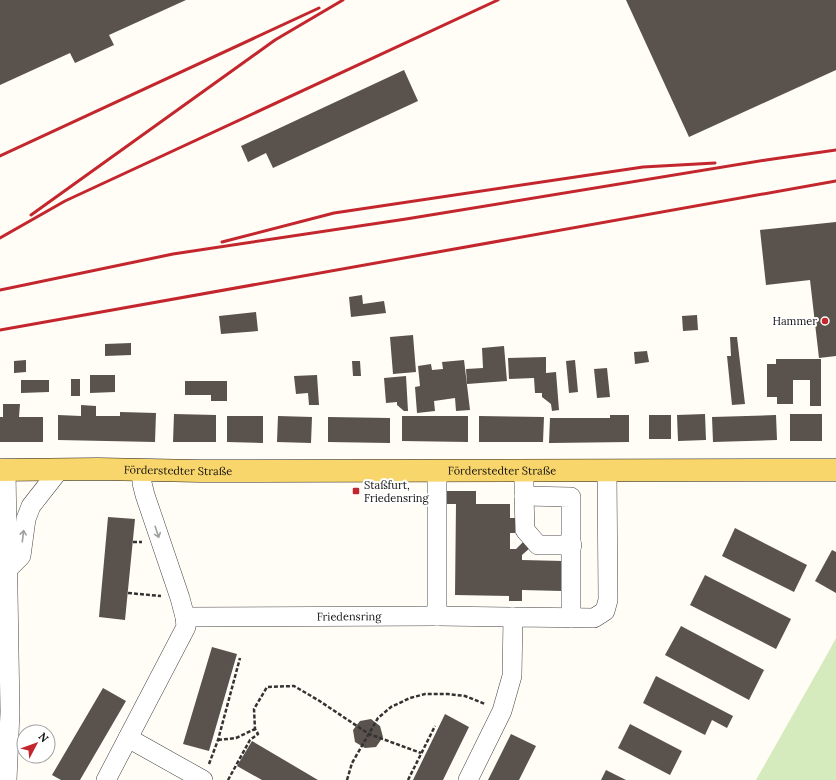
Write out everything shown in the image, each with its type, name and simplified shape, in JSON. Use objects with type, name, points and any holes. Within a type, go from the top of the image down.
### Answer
[{"type":"main road","name":"Förderstedter Straße","points":[[3,470],[836,470]]},
{"type":"street","points":[[8,569],[21,556],[26,519],[31,506],[60,469]]},
{"type":"street","points":[[3,470],[8,569],[10,712],[7,780]]},
{"type":"street","points":[[106,780],[186,627],[180,598],[145,495],[142,483],[142,470]]},
{"type":"street","name":"Friedensring","points":[[185,617],[437,616],[594,618],[605,611],[608,600],[607,470]]},
{"type":"street","points":[[437,471],[437,616]]},
{"type":"street","points":[[524,471],[525,530],[538,545],[572,545]]},
{"type":"street","points":[[524,496],[571,497],[571,618]]},
{"type":"street","points":[[468,780],[502,711],[512,676],[513,617]]},
{"type":"street","points":[[128,738],[206,773]]},
{"type":"path","points":[[128,593],[180,598]]},
{"type":"path","points":[[206,773],[218,740],[240,658]]},
{"type":"path","points":[[228,780],[250,740],[258,734],[255,729],[254,709],[267,687],[294,686],[369,734],[421,753]]},
{"type":"path","points":[[348,780],[352,763],[378,718],[391,707],[410,698],[425,694],[465,696],[502,711]]},
{"type":"path","points":[[408,780],[435,726]]},
{"type":"path","points":[[218,740],[236,738],[255,729]]},
{"type":"green space","points":[[836,638],[836,780],[756,780],[829,651]]},
{"type":"building","points":[[0,0],[186,0],[109,35],[114,45],[75,63],[70,53],[0,85]]},
{"type":"building","points":[[626,0],[836,0],[836,70],[689,137]]},
{"type":"building","points":[[404,70],[418,101],[273,168],[266,153],[248,162],[241,146]]},
{"type":"building","name":"Hammer","points":[[836,222],[836,356],[819,358],[810,280],[766,285],[760,230]]},
{"type":"building","points":[[362,295],[363,304],[384,301],[386,313],[351,317],[349,297]]},
{"type":"building","points":[[256,312],[258,331],[221,334],[219,316]]},
{"type":"building","points":[[697,315],[698,330],[683,331],[682,316]]},
{"type":"building","points":[[413,335],[416,372],[393,374],[390,337]]},
{"type":"building","points":[[730,337],[737,337],[745,404],[732,405],[727,356],[731,356]]},
{"type":"building","points":[[131,343],[131,355],[105,356],[105,344]]},
{"type":"building","points":[[504,346],[507,381],[467,384],[466,369],[483,368],[482,348]]},
{"type":"building","points":[[647,351],[649,362],[635,364],[634,352]]},
{"type":"building","points":[[546,357],[546,373],[556,372],[559,410],[552,411],[551,404],[542,397],[542,393],[535,393],[534,378],[509,379],[508,358]]},
{"type":"building","points":[[776,359],[821,359],[821,406],[810,406],[810,380],[793,380],[793,404],[777,404],[777,397],[767,397],[767,364],[776,364]]},
{"type":"building","points":[[26,360],[26,372],[14,373],[14,361]]},
{"type":"building","points":[[464,360],[470,410],[456,411],[455,398],[434,401],[435,411],[417,413],[415,387],[420,386],[418,366],[431,364],[432,370],[443,369],[442,362]]},
{"type":"building","points":[[575,360],[578,392],[569,393],[566,361]]},
{"type":"building","points":[[352,361],[360,361],[361,376],[353,376]]},
{"type":"building","points":[[607,368],[610,397],[597,398],[594,369]]},
{"type":"building","points":[[90,375],[115,375],[115,392],[90,393]]},
{"type":"building","points":[[317,375],[319,405],[309,405],[308,393],[296,394],[294,376]]},
{"type":"building","points":[[406,376],[408,411],[404,411],[397,405],[397,402],[386,403],[384,378]]},
{"type":"building","points":[[71,379],[80,379],[80,396],[71,396]]},
{"type":"building","points":[[21,380],[49,380],[49,392],[21,393]]},
{"type":"building","points":[[185,381],[227,381],[227,401],[211,401],[211,395],[185,395]]},
{"type":"building","points":[[3,404],[20,404],[19,417],[43,417],[43,442],[0,442],[0,417],[3,417]]},
{"type":"building","points":[[81,405],[96,406],[96,416],[120,416],[120,412],[156,413],[155,442],[58,440],[58,415],[81,416]]},
{"type":"building","points":[[174,414],[216,415],[216,442],[173,442]]},
{"type":"building","points":[[705,414],[706,440],[678,441],[677,415]]},
{"type":"building","points":[[790,414],[822,414],[822,441],[790,441]]},
{"type":"building","points":[[610,415],[629,415],[629,442],[549,443],[550,418],[610,418]]},
{"type":"building","points":[[649,415],[671,415],[671,439],[649,439]]},
{"type":"building","points":[[776,415],[777,440],[713,442],[712,417]]},
{"type":"building","points":[[227,416],[263,416],[263,443],[227,442]]},
{"type":"building","points":[[278,416],[312,417],[311,443],[277,442]]},
{"type":"building","points":[[402,416],[468,416],[468,442],[402,441]]},
{"type":"building","points":[[479,416],[544,417],[543,442],[479,442]]},
{"type":"building","points":[[328,417],[390,418],[390,443],[328,442]]},
{"type":"building","points":[[445,491],[476,491],[476,504],[510,504],[510,518],[515,518],[515,533],[510,533],[510,549],[516,549],[525,540],[531,547],[522,555],[522,560],[563,561],[562,591],[522,590],[522,601],[509,601],[509,596],[455,595],[456,504],[445,504]]},
{"type":"building","points":[[108,517],[135,519],[125,620],[99,617]]},
{"type":"building","points":[[735,528],[807,565],[794,592],[722,556]]},
{"type":"building","points":[[832,550],[836,552],[836,593],[815,581]]},
{"type":"building","points":[[705,575],[791,619],[776,649],[690,605]]},
{"type":"building","points":[[681,626],[764,670],[749,700],[665,655]]},
{"type":"building","points":[[212,647],[237,654],[209,751],[183,744]]},
{"type":"building","points":[[656,676],[733,716],[727,728],[712,720],[705,735],[643,703]]},
{"type":"building","points":[[103,688],[126,701],[80,780],[61,780],[52,775]]},
{"type":"building","points":[[445,714],[469,727],[443,780],[413,780]]},
{"type":"building","points":[[371,719],[380,726],[383,737],[376,747],[365,748],[355,742],[353,730],[360,721]]},
{"type":"building","points":[[630,724],[682,751],[670,775],[618,748]]},
{"type":"building","points":[[511,734],[536,746],[519,780],[488,780]]},
{"type":"building","points":[[252,741],[318,780],[262,780],[237,766]]},
{"type":"building","points":[[606,770],[626,780],[601,780]]},
{"type":"railway","points":[[31,215],[275,40],[343,0]]},
{"type":"railway","points":[[0,238],[65,201],[498,0]]},
{"type":"railway","points":[[0,156],[319,8]]},
{"type":"railway","points":[[0,290],[173,254],[406,219],[766,160],[836,150]]},
{"type":"railway","points":[[222,242],[334,213],[643,167],[715,163]]},
{"type":"railway","points":[[0,330],[836,181]]},
{"type":"place","name":"Hammer","points":[[825,321]]},
{"type":"place","name":"Staßfurt, Friedensring","points":[[356,491]]}]
